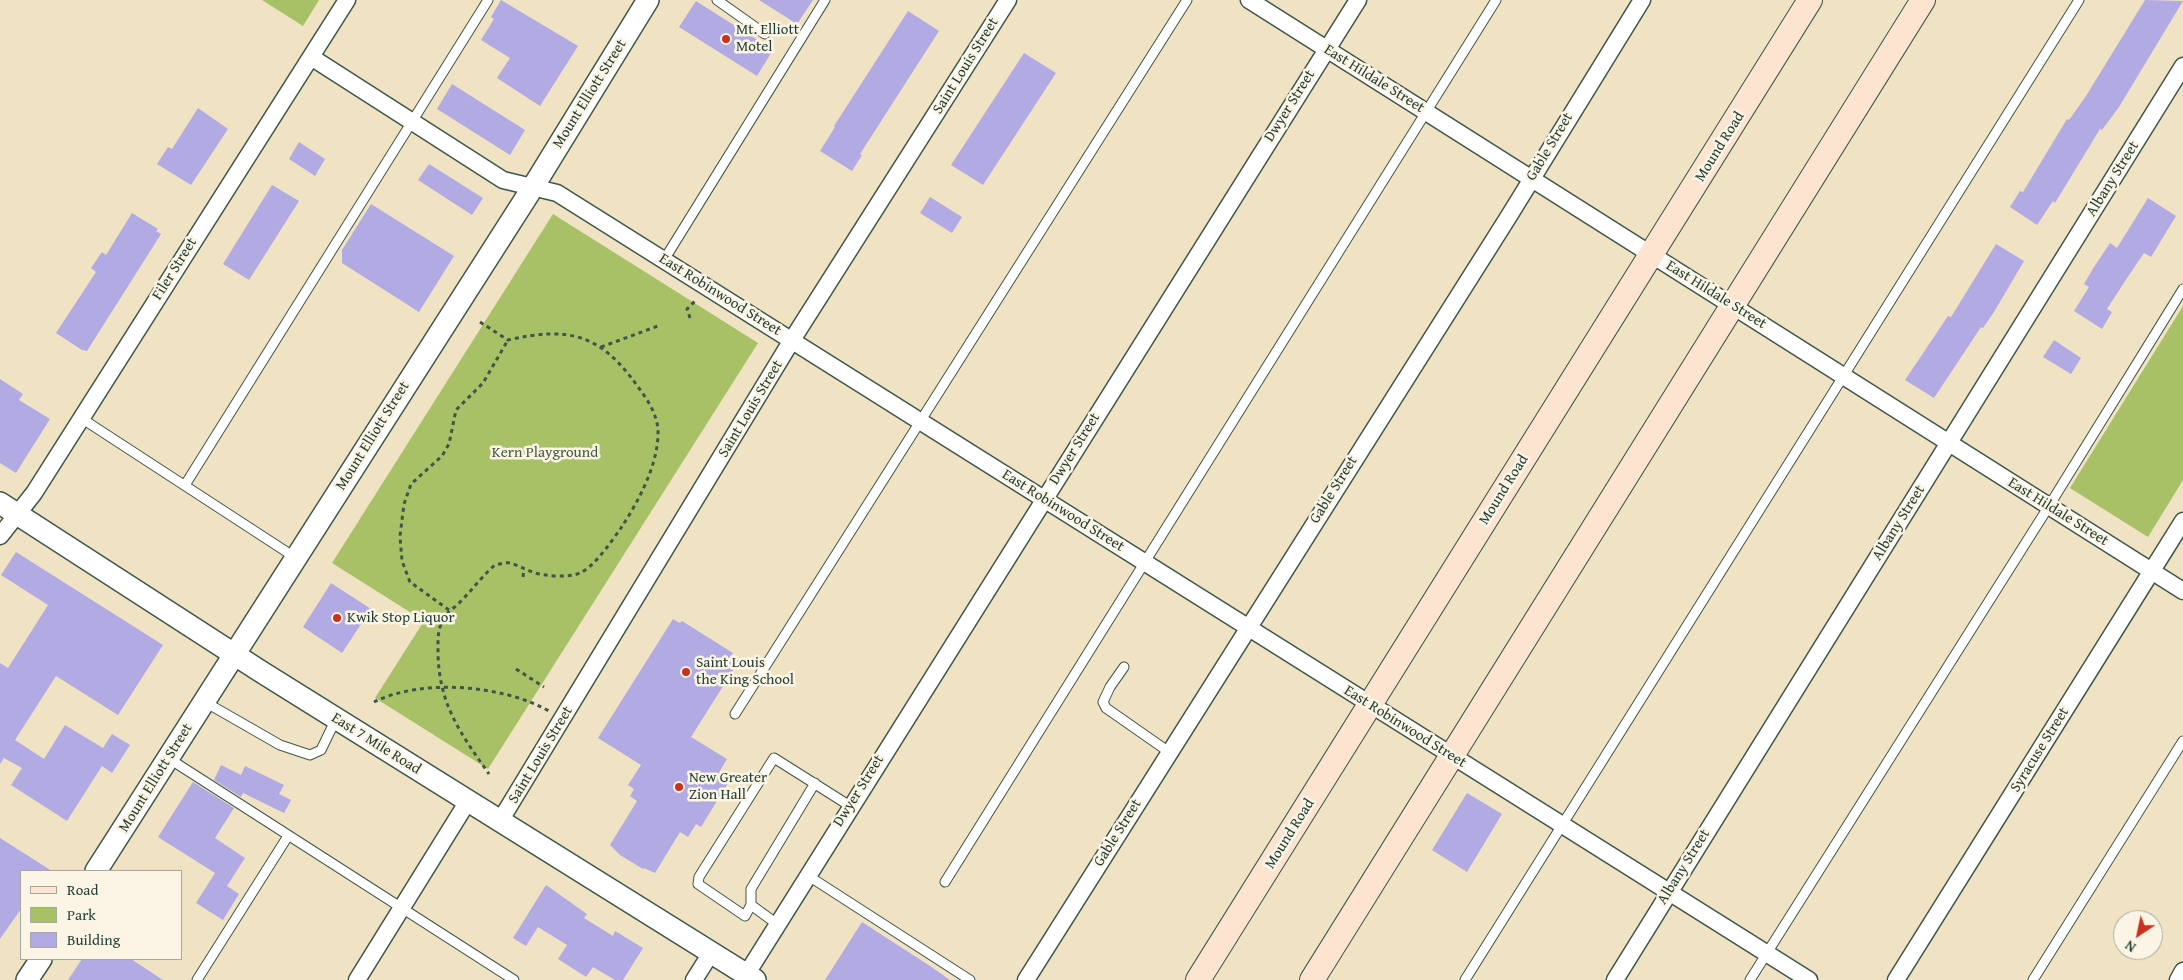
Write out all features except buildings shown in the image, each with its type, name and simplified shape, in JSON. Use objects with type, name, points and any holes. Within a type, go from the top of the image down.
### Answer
[{"type":"main road","name":"Mound Road","points":[[1198,980],[1810,0]]},
{"type":"main road","points":[[1312,980],[1923,0]]},
{"type":"street","name":"Filer Street","points":[[0,536],[18,515],[82,418],[347,0]]},
{"type":"street","name":"Mount Elliott Street","points":[[97,870],[533,186],[648,0]]},
{"type":"street","name":"Saint Louis Street","points":[[500,821],[792,340],[1008,0]]},
{"type":"street","name":"East Hildale Street","points":[[1249,0],[2183,591]]},
{"type":"street","name":"Dwyer Street","points":[[750,977],[807,875],[1358,0]]},
{"type":"street","name":"Gable Street","points":[[1026,980],[1642,0]]},
{"type":"street","name":"East Robinwood Street","points":[[311,58],[504,180],[557,193],[1809,980]]},
{"type":"street","name":"Albany Street","points":[[1614,980],[2183,66]]},
{"type":"street","name":"East 7 Mile Road","points":[[0,504],[234,655],[750,977]]},
{"type":"street","name":"Syracuse Street","points":[[1896,980],[2183,521]]},
{"type":"street","points":[[357,980],[468,802]]},
{"type":"street","points":[[694,980],[711,952]]},
{"type":"street","points":[[27,980],[40,960]]},
{"type":"street","points":[[2178,980],[2183,971]]},
{"type":"lane","points":[[186,485],[488,0]]},
{"type":"lane","points":[[717,0],[765,34]]},
{"type":"lane","points":[[664,260],[825,0]]},
{"type":"lane","points":[[735,714],[1187,0]]},
{"type":"lane","points":[[945,882],[1496,0]]},
{"type":"lane","points":[[1465,980],[2079,0]]},
{"type":"lane","points":[[1750,980],[2049,506],[2183,289]]},
{"type":"lane","points":[[82,418],[296,558]]},
{"type":"lane","points":[[1124,667],[1106,694],[1104,702],[1106,708],[1170,752]]},
{"type":"lane","points":[[205,701],[280,745],[310,755],[321,750],[336,719]]},
{"type":"lane","points":[[2033,980],[2183,740]]},
{"type":"lane","points":[[168,758],[514,980]]},
{"type":"lane","points":[[815,784],[751,888],[751,905],[744,916],[698,884],[699,877],[774,758],[850,806]]},
{"type":"lane","points":[[197,980],[288,836]]},
{"type":"lane","points":[[807,875],[970,980]]},
{"type":"lane","points":[[751,905],[778,924]]},
{"type":"path","points":[[690,318],[687,310],[695,300]]},
{"type":"path","points":[[480,322],[508,340],[530,335],[556,334],[577,336],[595,342],[631,376],[647,399],[654,414],[658,433],[656,456],[627,518],[610,544],[580,573],[563,575],[536,574],[509,563],[495,564],[459,603],[449,610],[442,620],[438,635],[442,688],[451,716],[489,774]]},
{"type":"path","points":[[601,347],[658,326]]},
{"type":"path","points":[[449,610],[410,582],[402,561],[400,544],[404,504],[411,484],[450,444],[456,410],[483,383],[508,340]]},
{"type":"path","points":[[523,577],[524,568]]},
{"type":"path","points":[[516,669],[544,686]]},
{"type":"path","points":[[374,702],[388,695],[453,687],[502,694],[534,702],[562,719]]},
{"type":"green space","points":[[262,0],[319,0],[303,26]]},
{"type":"green space","name":"Kern Playground","points":[[553,214],[758,343],[488,769],[375,698],[424,621],[332,563]]},
{"type":"green space","points":[[2183,306],[2183,480],[2148,537],[2070,488]]},
{"type":"place","name":"Mt. Elliott Motel","points":[[726,39]]},
{"type":"place","name":"Kwik Stop Liquor","points":[[337,618]]},
{"type":"place","name":"Saint Louis the King School","points":[[686,672]]},
{"type":"place","name":"New Greater Zion Hall","points":[[679,787]]}]
